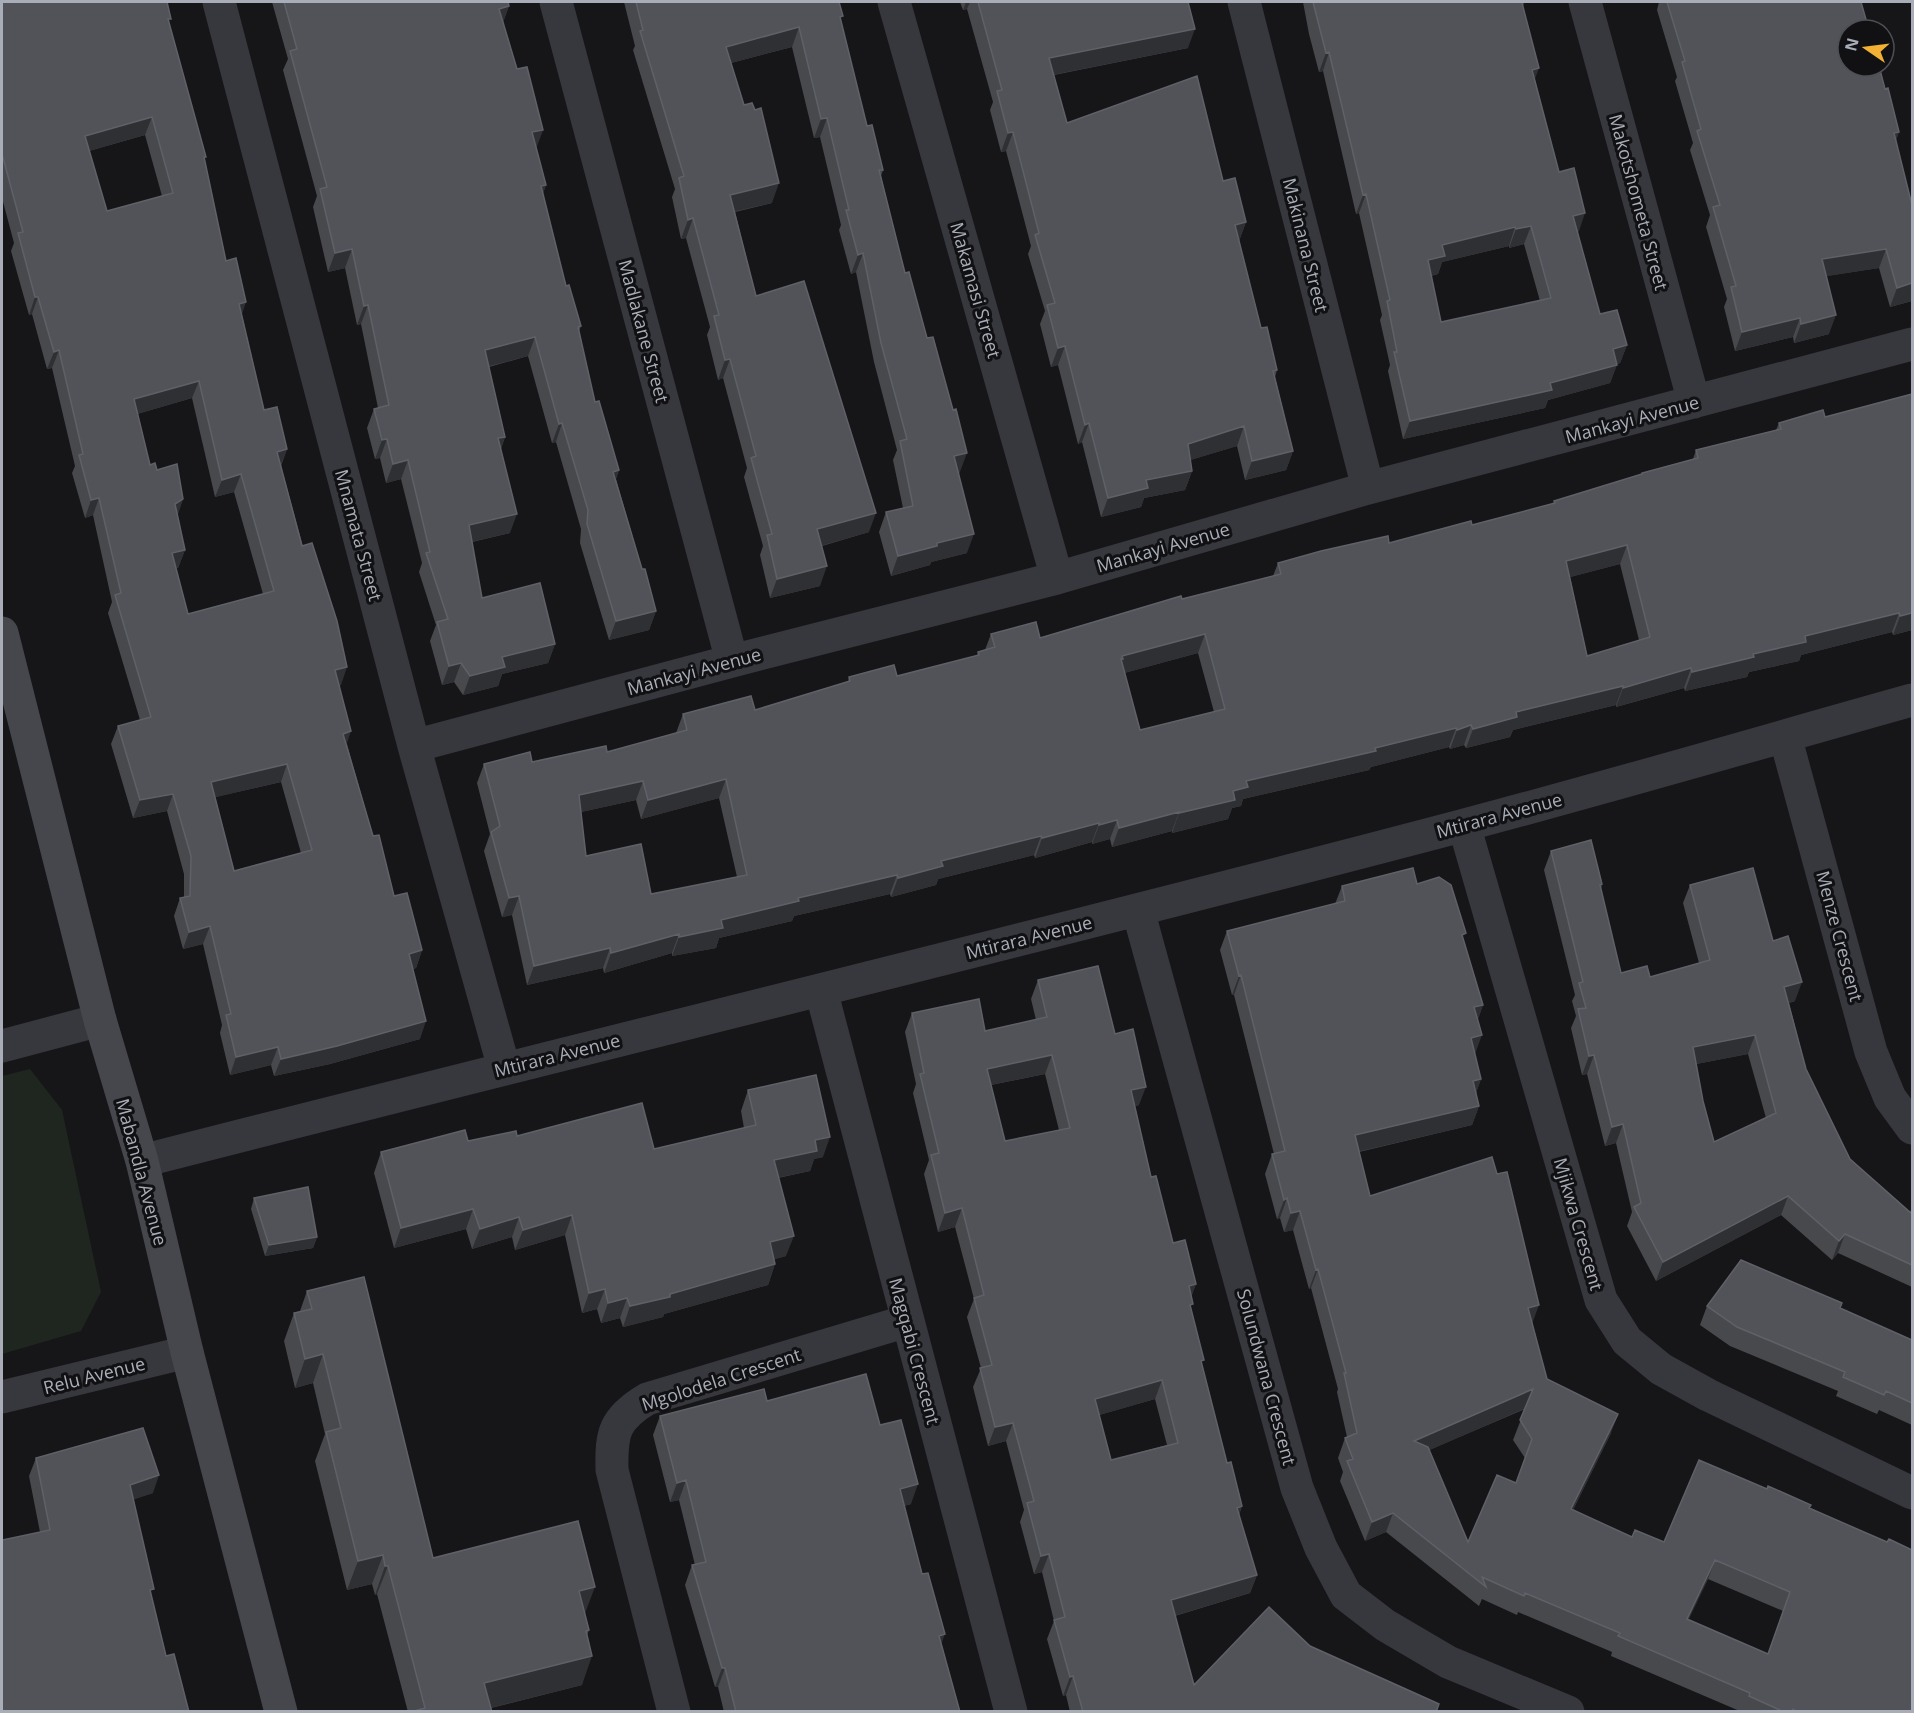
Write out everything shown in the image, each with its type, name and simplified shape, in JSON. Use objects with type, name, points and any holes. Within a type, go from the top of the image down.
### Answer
[{"type":"street","name":"Mnamata Street","points":[[219,2],[414,746],[504,1068]]},
{"type":"street","name":"Madlakane Street","points":[[556,2],[732,661]]},
{"type":"street","name":"Makamasi Street","points":[[894,2],[1057,578]]},
{"type":"street","name":"Makinana Street","points":[[1244,2],[1368,488]]},
{"type":"street","name":"Makotshometa Street","points":[[1585,2],[1694,402]]},
{"type":"street","name":"Mankayi Avenue","points":[[414,746],[732,661],[1057,578],[1368,488],[1912,344]]},
{"type":"street","name":"Mabandla Avenue","points":[[2,633],[100,1020],[142,1161],[187,1352],[281,1712]]},
{"type":"street","name":"Mtirara Avenue","points":[[142,1161],[1138,910],[1464,825],[1912,700]]},
{"type":"street","name":"Menze Crescent","points":[[1785,736],[1871,1052],[1890,1098],[1912,1128]]},
{"type":"street","name":"Mjikwa Crescent","points":[[1464,825],[1601,1300],[1628,1341],[1661,1369],[1708,1395],[1912,1493]]},
{"type":"street","name":"Solundwana Crescent","points":[[1138,910],[1297,1488],[1321,1548],[1346,1595],[1385,1625],[1448,1662],[1568,1712]]},
{"type":"street","name":"Magqabi Crescent","points":[[821,990],[1011,1712]]},
{"type":"street","points":[[2,1046],[100,1020]]},
{"type":"street","name":"Mgolodela Crescent","points":[[674,1712],[612,1470],[611,1448],[614,1432],[621,1419],[631,1408],[647,1399],[907,1321]]},
{"type":"street","name":"Relu Avenue","points":[[2,1397],[187,1352]]},
{"type":"shaded area","points":[[30,1069],[62,1110],[101,1292],[81,1331],[2,1354],[2,1076]]},
{"type":"building","points":[[2,2],[167,2],[171,19],[168,19],[206,157],[204,157],[226,261],[236,258],[246,302],[239,304],[264,410],[277,407],[287,449],[277,452],[302,546],[312,543],[337,621],[347,667],[335,670],[351,731],[343,734],[373,836],[379,835],[394,896],[407,893],[422,950],[409,954],[426,1021],[281,1059],[278,1047],[236,1057],[226,1015],[231,1014],[210,926],[189,932],[180,898],[190,896],[191,856],[173,794],[140,800],[118,726],[151,717],[115,595],[121,593],[99,498],[91,500],[79,455],[83,454],[59,350],[54,352],[38,297],[35,297],[18,233],[23,232],[2,154]],"holes":[[[152,117],[173,193],[107,211],[85,136]],[[199,381],[222,480],[241,474],[274,591],[188,614],[172,553],[185,550],[175,504],[183,499],[177,464],[157,470],[155,463],[150,465],[134,399]],[[287,764],[312,850],[234,871],[211,782]]]},
{"type":"building","points":[[284,2],[508,2],[509,6],[499,9],[517,69],[527,67],[543,130],[532,132],[546,185],[541,186],[566,286],[569,285],[581,326],[578,327],[595,402],[599,401],[619,470],[613,472],[642,569],[645,569],[656,611],[616,621],[587,524],[588,510],[562,423],[559,424],[535,337],[485,350],[505,437],[498,438],[517,514],[469,525],[482,598],[540,583],[555,644],[502,657],[505,667],[470,676],[461,663],[449,666],[437,622],[448,619],[426,553],[430,552],[408,460],[393,464],[387,439],[382,440],[374,409],[389,405],[368,305],[364,306],[352,249],[335,253],[320,189],[327,187],[290,51],[297,49]]},
{"type":"building","points":[[636,2],[839,2],[843,16],[840,17],[867,126],[872,125],[883,170],[879,170],[905,273],[909,272],[927,338],[933,337],[953,410],[956,409],[967,453],[954,456],[974,534],[898,556],[886,512],[913,506],[900,441],[907,439],[881,343],[863,253],[858,255],[827,118],[821,119],[799,27],[726,47],[744,105],[752,103],[755,110],[761,108],[779,183],[730,195],[756,296],[804,281],[876,513],[817,529],[827,566],[777,579],[767,535],[772,534],[751,458],[756,456],[730,359],[725,360],[714,316],[719,315],[693,218],[688,220],[679,178],[684,176],[640,31],[643,30]]},
{"type":"building","points":[[978,2],[1188,2],[1195,29],[1049,58],[1067,123],[1197,76],[1223,181],[1235,178],[1246,222],[1235,225],[1261,328],[1267,327],[1277,370],[1273,371],[1293,451],[1252,461],[1244,426],[1188,444],[1192,471],[1146,480],[1148,488],[1108,498],[1089,423],[1085,425],[1065,346],[1058,348],[1047,305],[1055,303],[1035,235],[1039,233],[1013,132],[1008,133],[997,91],[1002,90]]},
{"type":"building","points":[[1313,2],[1524,2],[1522,3],[1539,68],[1532,70],[1559,172],[1574,168],[1585,213],[1573,216],[1600,314],[1617,310],[1627,345],[1613,349],[1617,365],[1550,383],[1552,390],[1410,421],[1394,352],[1397,352],[1387,301],[1390,300],[1366,194],[1363,195],[1329,52],[1326,53]],"holes":[[[1531,226],[1551,298],[1441,322],[1428,260],[1445,256],[1442,245],[1515,227],[1516,229]]]},
{"type":"building","points":[[1667,2],[1861,2],[1866,18],[1836,18],[1836,78],[1882,78],[1885,89],[1888,88],[1899,132],[1894,133],[1912,205],[1912,283],[1897,288],[1886,249],[1822,259],[1836,315],[1801,324],[1800,318],[1742,332],[1731,287],[1736,286],[1713,207],[1720,205],[1697,131],[1701,129],[1682,62],[1685,61]]},
{"type":"building","points":[[1912,394],[1912,613],[1900,616],[1899,613],[1805,636],[1806,642],[1753,654],[1754,657],[1692,672],[1691,668],[1623,688],[1623,686],[1516,712],[1517,717],[1473,729],[1471,725],[1457,730],[1456,728],[1375,748],[1376,751],[1246,781],[1248,787],[1233,791],[1235,800],[1119,828],[1117,820],[1042,838],[1041,836],[941,861],[943,866],[898,878],[897,875],[798,898],[799,901],[721,920],[723,928],[679,937],[679,934],[611,953],[610,948],[534,966],[519,896],[509,898],[491,832],[500,826],[484,764],[530,752],[532,762],[606,746],[607,752],[687,730],[683,714],[751,696],[755,710],[850,681],[849,677],[894,665],[897,676],[979,655],[978,652],[995,647],[991,634],[1036,622],[1040,638],[1181,596],[1182,599],[1281,574],[1278,563],[1321,551],[1388,536],[1389,543],[1471,521],[1472,525],[1555,503],[1554,501],[1642,473],[1698,458],[1696,450],[1781,429],[1779,423],[1823,410],[1825,417]],"holes":[[[1627,545],[1650,637],[1587,656],[1566,561]],[[1205,634],[1225,709],[1140,730],[1122,656]],[[726,779],[747,875],[651,894],[641,844],[586,856],[579,795],[643,781],[648,800]]]},
{"type":"building","points":[[1591,840],[1621,973],[1647,966],[1650,977],[1710,960],[1690,885],[1753,868],[1773,941],[1788,936],[1802,982],[1784,987],[1806,1069],[1850,1159],[1911,1213],[1912,1209],[1912,1265],[1845,1234],[1839,1241],[1788,1196],[1663,1262],[1634,1207],[1641,1203],[1623,1124],[1612,1127],[1594,1055],[1589,1056],[1578,1009],[1586,1008],[1579,983],[1583,982],[1551,851]],"holes":[[[1755,1035],[1776,1113],[1714,1142],[1703,1101],[1693,1047]]]},
{"type":"building","points":[[1413,868],[1417,884],[1439,877],[1451,885],[1466,933],[1462,935],[1483,1005],[1474,1007],[1482,1035],[1471,1038],[1481,1079],[1473,1081],[1479,1106],[1355,1135],[1370,1196],[1492,1157],[1497,1174],[1507,1172],[1539,1305],[1528,1308],[1547,1379],[1618,1414],[1571,1509],[1632,1537],[1635,1530],[1664,1542],[1699,1460],[1767,1489],[1768,1486],[1811,1505],[1809,1508],[1887,1542],[1889,1539],[1912,1550],[1912,1712],[1797,1712],[1793,1709],[1792,1712],[1784,1712],[1749,1696],[1750,1693],[1618,1636],[1620,1633],[1525,1593],[1524,1596],[1482,1577],[1486,1587],[1393,1513],[1372,1522],[1347,1461],[1353,1459],[1345,1438],[1357,1433],[1344,1373],[1346,1373],[1300,1211],[1291,1213],[1287,1198],[1284,1200],[1272,1154],[1285,1151],[1241,975],[1239,976],[1227,931],[1345,901],[1342,886]],"holes":[[[1533,1389],[1520,1420],[1532,1439],[1516,1483],[1497,1475],[1468,1542],[1428,1447],[1414,1441]],[[1715,1560],[1790,1592],[1768,1654],[1687,1619]]]},
{"type":"building","points":[[1098,966],[1115,1034],[1133,1029],[1146,1087],[1131,1090],[1151,1177],[1156,1176],[1173,1243],[1185,1240],[1196,1284],[1189,1286],[1193,1304],[1190,1305],[1204,1360],[1201,1361],[1227,1463],[1231,1462],[1242,1506],[1237,1508],[1257,1575],[1171,1600],[1194,1685],[1269,1607],[1310,1646],[1439,1704],[1436,1712],[1083,1712],[1073,1676],[1070,1677],[1054,1620],[1065,1617],[1049,1554],[1041,1556],[1027,1503],[1034,1501],[1013,1423],[995,1427],[980,1368],[992,1365],[974,1298],[984,1295],[962,1208],[945,1213],[931,1155],[939,1153],[920,1074],[924,1073],[912,1013],[979,999],[985,1031],[1047,1017],[1038,980]],"holes":[[[1052,1055],[1070,1128],[1005,1141],[987,1069]],[[1162,1380],[1178,1443],[1111,1460],[1095,1399]]]},
{"type":"building","points":[[816,1075],[830,1137],[815,1140],[817,1151],[774,1160],[794,1236],[770,1242],[775,1264],[670,1294],[670,1297],[630,1306],[627,1298],[608,1303],[605,1289],[589,1293],[572,1215],[523,1230],[519,1217],[480,1229],[473,1209],[401,1228],[381,1152],[465,1130],[468,1141],[516,1131],[517,1136],[642,1103],[654,1149],[756,1125],[748,1090]]},
{"type":"building","points":[[308,1187],[317,1237],[269,1245],[254,1198]]},
{"type":"building","points":[[1741,1260],[1842,1303],[1840,1308],[1912,1340],[1912,1403],[1886,1391],[1884,1395],[1843,1377],[1845,1372],[1737,1327],[1707,1306]]},
{"type":"building","points":[[364,1277],[433,1558],[578,1521],[595,1587],[579,1591],[589,1630],[586,1631],[592,1656],[484,1683],[492,1712],[411,1712],[425,1708],[388,1566],[385,1566],[383,1555],[358,1561],[326,1432],[341,1428],[323,1354],[305,1359],[294,1313],[312,1309],[307,1291]]},
{"type":"building","points":[[866,1374],[880,1425],[901,1420],[918,1484],[900,1489],[922,1574],[928,1573],[945,1634],[939,1636],[960,1712],[736,1712],[725,1668],[722,1668],[692,1565],[706,1562],[686,1480],[677,1483],[660,1416],[764,1389],[767,1401]]},
{"type":"building","points":[[143,1428],[159,1475],[130,1485],[154,1589],[150,1590],[166,1656],[174,1654],[189,1712],[2,1712],[2,1540],[50,1530],[36,1458]]}]
